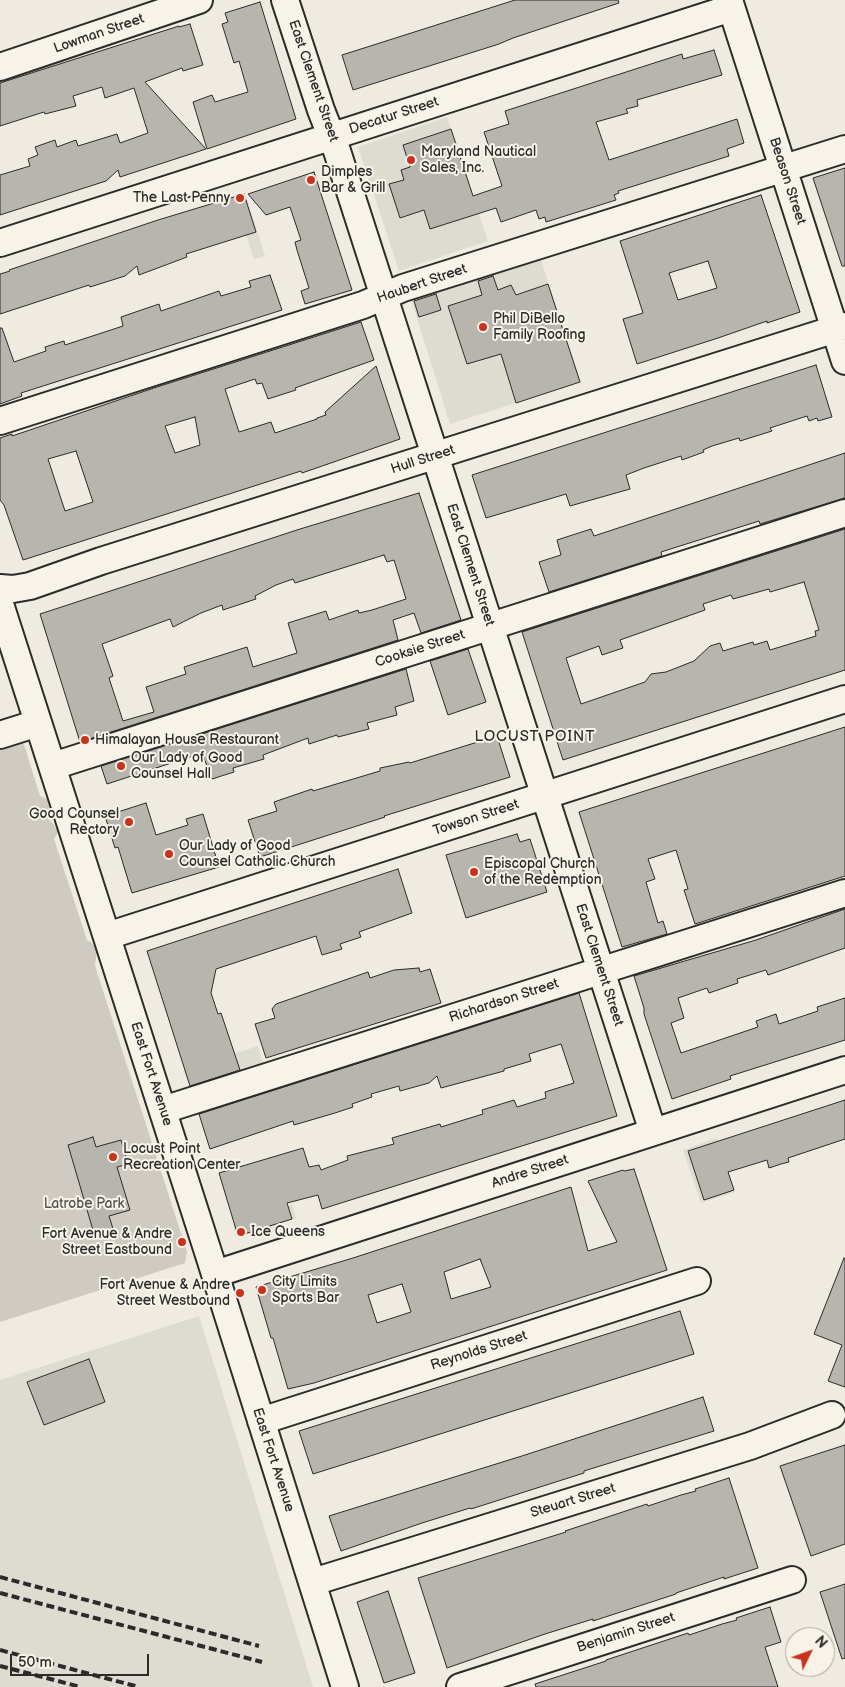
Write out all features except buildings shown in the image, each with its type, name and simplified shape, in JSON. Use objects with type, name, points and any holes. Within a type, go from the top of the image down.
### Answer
[{"type":"street","name":"Lowman Street","points":[[0,68],[199,0]]},
{"type":"street","name":"East Clement Street","points":[[285,0],[384,296],[652,1132]]},
{"type":"street","name":"Decatur Street","points":[[0,243],[332,136],[730,4]]},
{"type":"street","name":"Beason Street","points":[[730,4],[784,168],[840,327],[845,361]]},
{"type":"street","name":"Haubert Street","points":[[0,421],[363,305],[403,288],[845,149]]},
{"type":"street","name":"Hull Street","points":[[0,588],[13,589],[30,586],[840,327]]},
{"type":"street","name":"Cooksie Street","points":[[52,766],[845,513]]},
{"type":"street","name":"East Fort Avenue","points":[[0,604],[346,1687]]},
{"type":"street","name":"Towson Street","points":[[107,936],[845,699]]},
{"type":"street","points":[[0,735],[38,723]]},
{"type":"street","name":"Richardson Street","points":[[163,1110],[845,893]]},
{"type":"street","name":"Andre Street","points":[[215,1274],[845,1070]]},
{"type":"street","name":"Reynolds Street","points":[[261,1421],[697,1281]]},
{"type":"street","name":"Steuart Street","points":[[312,1582],[750,1446],[832,1415]]},
{"type":"street","name":"Benjamin Street","points":[[460,1687],[792,1580]]},
{"type":"shaded area","points":[[447,117],[488,241],[399,271],[358,147]]},
{"type":"shaded area","points":[[245,193],[265,256],[254,259],[233,197]]},
{"type":"shaded area","points":[[540,257],[581,382],[450,424],[411,299]]},
{"type":"shaded area","points":[[258,1046],[263,1063],[190,1086],[184,1070]]},
{"type":"shaded area","points":[[717,1138],[735,1192],[701,1203],[683,1150]]},
{"type":"shaded area","points":[[292,1205],[296,1218],[237,1238],[233,1224]]},
{"type":"shaded area","points":[[199,1316],[313,1687],[0,1687],[0,1380]]},
{"type":"green space","name":"Latrobe Park","points":[[22,738],[40,796],[48,799],[52,806],[48,818],[58,832],[54,839],[87,940],[92,943],[97,951],[95,964],[97,972],[187,1252],[185,1263],[0,1322],[0,745]]},
{"type":"railway","points":[[0,1577],[259,1646]]},
{"type":"railway","points":[[0,1593],[262,1662]]},
{"type":"railway","points":[[0,1650],[139,1687]]},
{"type":"railway","points":[[0,1666],[81,1687]]},
{"type":"place","name":"Maryland Nautical Sales, Inc.","points":[[411,160]]},
{"type":"place","name":"Dimples Bar & Grill","points":[[311,180]]},
{"type":"place","name":"The Last Penny","points":[[240,198]]},
{"type":"place","name":"Phil DiBello Family Roofing","points":[[483,327]]},
{"type":"place","name":"Himalayan House Restaurant","points":[[85,740]]},
{"type":"place","name":"Our Lady of Good Counsel Hall","points":[[121,766]]},
{"type":"place","name":"Good Counsel Rectory","points":[[129,822]]},
{"type":"place","name":"Our Lady of Good Counsel Catholic Church","points":[[169,854]]},
{"type":"place","name":"Episcopal Church of the Redemption","points":[[474,872]]},
{"type":"place","name":"Locust Point Recreation Center","points":[[113,1157]]},
{"type":"place","name":"Ice Queens","points":[[241,1232]]},
{"type":"place","name":"Fort Avenue & Andre Street Eastbound","points":[[182,1242]]},
{"type":"place","name":"City Limits Sports Bar","points":[[262,1290]]},
{"type":"place","name":"Fort Avenue & Andre Street Westbound","points":[[240,1293]]},
{"type":"district","name":"LOCUST POINT","points":[[535,737]]}]
